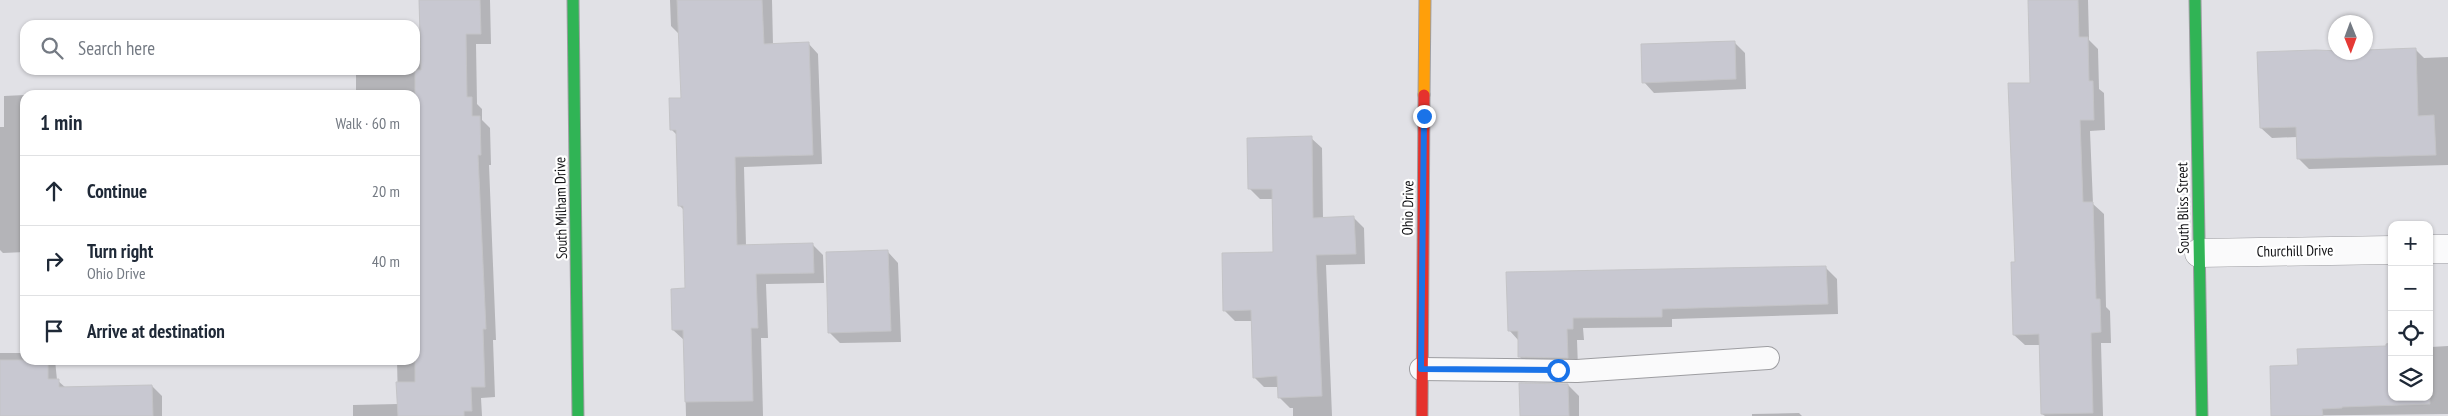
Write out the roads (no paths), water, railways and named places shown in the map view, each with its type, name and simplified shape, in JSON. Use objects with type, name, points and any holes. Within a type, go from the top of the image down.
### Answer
[{"type":"street","name":"South Milham Drive","points":[[573,0],[578,416]]},
{"type":"street","name":"Ohio Drive","points":[[1422,416],[1424,0]]},
{"type":"street","name":"South Bliss Street","points":[[2195,0],[2202,416]]},
{"type":"street","points":[[2433,249],[2448,249]]},
{"type":"street","name":"Churchill Drive","points":[[2199,253],[2388,250]]},
{"type":"lane","points":[[1421,369],[1577,371],[1768,358]]}]
